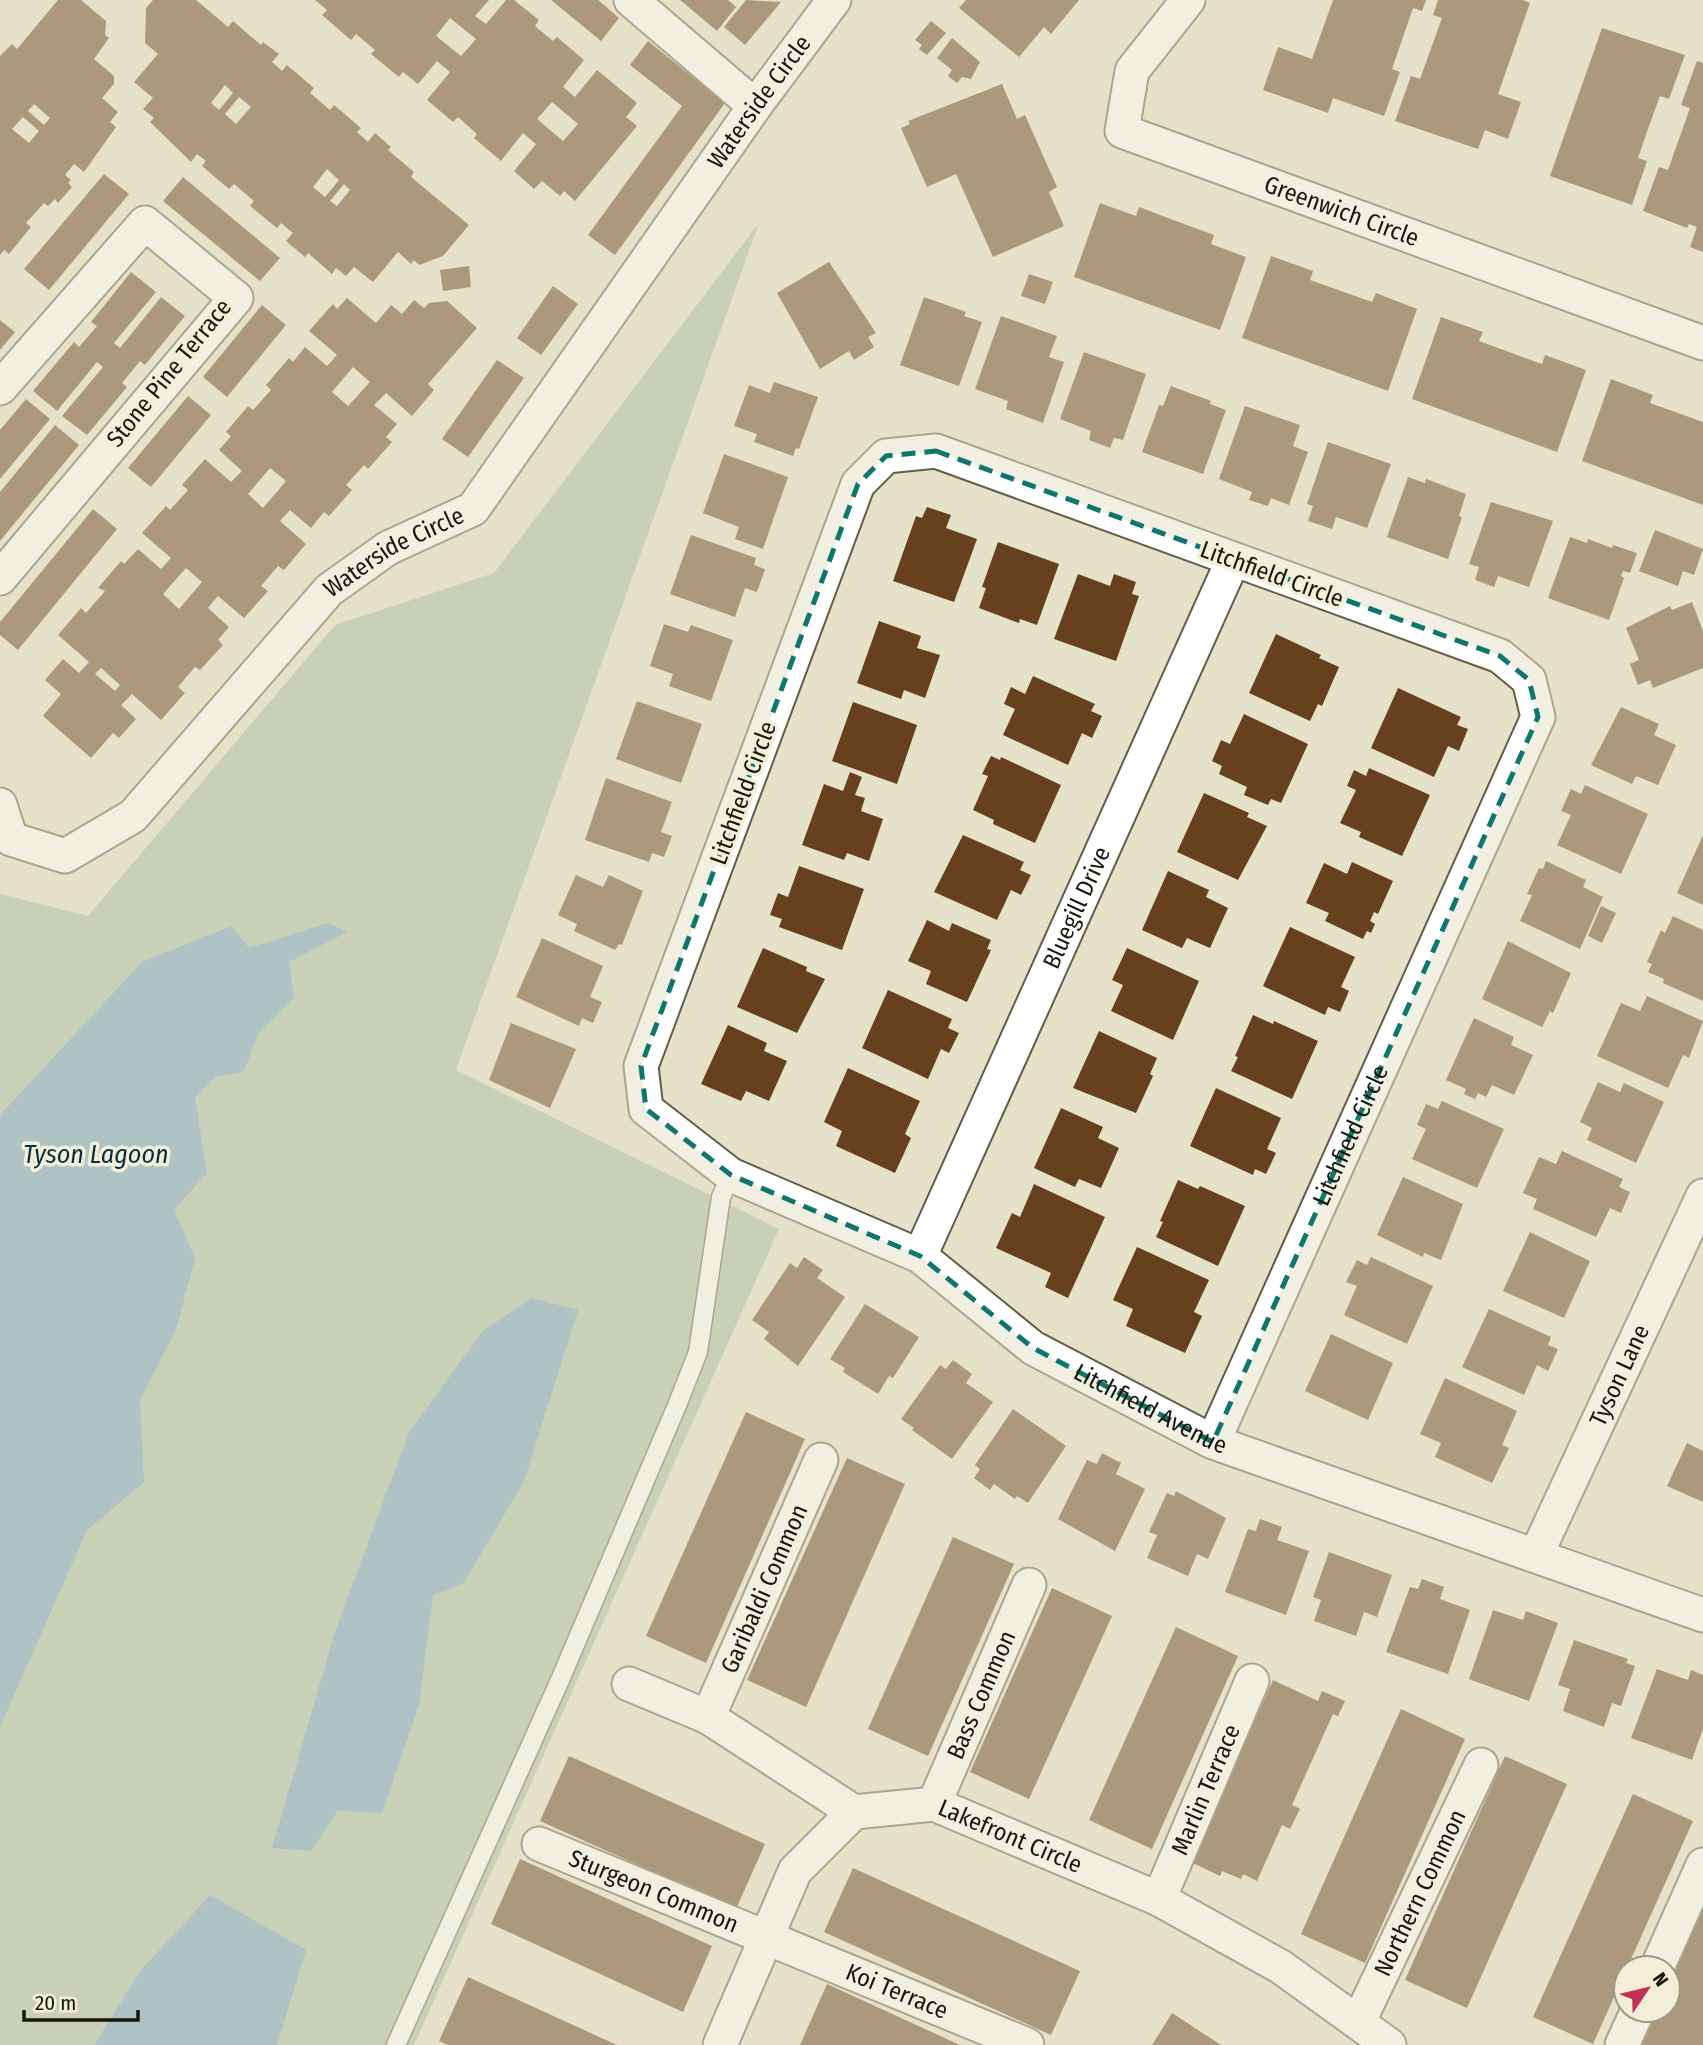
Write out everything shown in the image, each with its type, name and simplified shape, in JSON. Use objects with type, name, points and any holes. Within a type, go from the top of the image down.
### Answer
[{"type":"street","points":[[631,0],[755,106]]},
{"type":"street","name":"Waterside Circle","points":[[0,805],[11,839],[65,856],[133,816],[328,590],[388,548],[473,509],[755,106],[834,0]]},
{"type":"street","name":"Greenwich Circle","points":[[1188,0],[1132,71],[1122,131],[1703,343]]},
{"type":"street","name":"Stone Pine Terrace","points":[[0,388],[145,223],[236,298],[0,578]]},
{"type":"street","name":"Litchfield Circle","points":[[646,1109],[641,1066],[858,484],[886,456],[936,451],[1500,656],[1529,680],[1538,717],[1213,1442]]},
{"type":"street","name":"Bluegill Drive","points":[[920,1256],[1233,560]]},
{"type":"street","name":"Litchfield Avenue","points":[[646,1109],[731,1175],[920,1256],[1034,1348],[1213,1442],[1703,1615]]},
{"type":"street","name":"Tyson Lane","points":[[1536,1555],[1703,1196]]},
{"type":"street","name":"Garibaldi Common","points":[[708,1717],[821,1460]]},
{"type":"street","name":"Bass Common","points":[[934,1804],[1029,1585]]},
{"type":"street","name":"Marlin Terrace","points":[[1159,1899],[1252,1681]]},
{"type":"street","points":[[629,1684],[708,1717],[854,1812],[795,1871],[720,2045]]},
{"type":"street","name":"Northern Common","points":[[1359,2021],[1481,1765]]},
{"type":"street","name":"Lakefront Circle","points":[[854,1812],[934,1804],[1159,1899],[1281,1967],[1389,2045]]},
{"type":"street","name":"Sturgeon Common","points":[[539,1844],[767,1940]]},
{"type":"street","points":[[1663,1954],[1703,1865]]},
{"type":"street","name":"Koi Terrace","points":[[767,1940],[1027,2045]]},
{"type":"street","points":[[1622,2045],[1632,2024]]},
{"type":"lane","points":[[396,2045],[560,1680],[698,1352],[720,1196],[731,1175]]},
{"type":"highlighted area","points":[[936,451],[1500,656],[1529,680],[1538,717],[1213,1442],[1033,1348],[920,1256],[731,1175],[646,1109],[641,1066],[858,484],[886,456]]},
{"type":"green space","points":[[759,223],[456,1070],[779,1229],[414,2045],[0,2045],[0,894],[88,916],[335,625],[494,573]]},
{"type":"water","name":"Tyson Lagoon","points":[[328,923],[347,932],[289,962],[294,997],[258,1034],[244,1071],[216,1077],[195,1097],[207,1173],[174,1210],[195,1258],[176,1330],[140,1400],[144,1482],[87,1530],[0,1727],[0,1115],[142,962],[232,926],[249,948]]},
{"type":"water","points":[[532,1298],[578,1310],[524,1481],[464,1583],[433,1595],[419,1705],[382,1813],[338,1811],[311,1851],[272,1848],[335,1632],[409,1432],[483,1331]]},
{"type":"water","points":[[210,1895],[306,1950],[277,2045],[94,2045],[141,1970]]},
{"type":"building","points":[[58,0],[81,0],[106,21],[105,35],[109,38],[94,59],[114,76],[114,84],[102,98],[118,112],[110,122],[116,127],[84,172],[74,164],[65,175],[71,180],[68,183],[72,187],[58,203],[55,199],[48,206],[44,203],[26,223],[31,227],[9,254],[4,250],[0,255],[0,56],[12,44],[17,49]],"holes":[[[34,104],[50,118],[44,125],[28,111]],[[23,117],[39,131],[29,143],[12,129]]]},
{"type":"building","points":[[153,0],[196,0],[228,27],[233,21],[261,45],[263,42],[279,54],[272,62],[282,71],[287,65],[314,88],[310,93],[330,110],[334,105],[361,128],[357,132],[368,142],[375,133],[391,147],[388,150],[414,172],[411,177],[469,225],[443,256],[419,265],[414,260],[411,264],[398,252],[373,282],[354,267],[346,276],[336,268],[332,274],[308,253],[305,257],[286,241],[293,233],[281,223],[277,228],[250,206],[254,201],[234,184],[229,189],[202,166],[206,161],[197,154],[191,162],[150,122],[154,118],[143,109],[153,98],[134,82],[158,54],[145,43],[146,8]],"holes":[[[225,85],[233,93],[219,110],[211,103]],[[239,97],[251,107],[236,124],[225,114]],[[327,169],[339,180],[325,197],[313,187]],[[344,184],[350,190],[337,206],[330,201]]]},
{"type":"building","points":[[315,0],[489,0],[475,16],[486,24],[506,0],[514,0],[539,20],[535,26],[553,41],[557,37],[584,60],[563,87],[575,97],[597,70],[637,103],[626,117],[637,126],[575,201],[564,191],[560,196],[542,181],[534,189],[514,171],[536,144],[523,133],[501,161],[474,138],[477,134],[458,117],[453,122],[427,100],[450,72],[437,61],[418,84],[403,72],[399,77],[371,54],[375,50],[356,34],[351,40],[322,15],[327,10]],"holes":[[[450,18],[476,39],[461,56],[436,36]],[[552,102],[578,124],[563,141],[537,119]]]},
{"type":"building","points":[[551,0],[598,0],[619,18],[601,41]]},
{"type":"building","points":[[680,0],[728,0],[736,7],[717,31]]},
{"type":"building","points":[[746,0],[781,2],[745,45],[724,27]]},
{"type":"building","points":[[966,0],[1079,0],[1051,34],[1044,27],[1019,57],[959,8]]},
{"type":"building","points":[[1333,0],[1426,0],[1422,11],[1413,8],[1392,69],[1400,72],[1384,116],[1333,98],[1328,113],[1263,90],[1278,47],[1312,59]]},
{"type":"building","points":[[1438,0],[1523,0],[1530,3],[1498,94],[1521,102],[1508,139],[1485,130],[1478,149],[1395,121],[1411,76],[1420,79],[1442,18],[1433,15]]},
{"type":"building","points":[[931,21],[946,33],[927,55],[919,49],[922,45],[915,40]]},
{"type":"building","points":[[1602,28],[1685,55],[1669,99],[1660,96],[1649,126],[1638,158],[1647,161],[1632,205],[1550,176]]},
{"type":"building","points":[[952,38],[980,62],[971,79],[962,77],[957,83],[948,76],[952,70],[937,58]]},
{"type":"building","points":[[648,41],[725,103],[615,255],[588,235],[682,106],[630,65]]},
{"type":"building","points":[[1697,61],[1703,63],[1703,252],[1690,247],[1697,227],[1689,224],[1687,228],[1643,211],[1659,167],[1668,170],[1690,108],[1681,105]]},
{"type":"building","points":[[1002,84],[1017,119],[1025,115],[1057,187],[1049,192],[1064,226],[993,257],[956,174],[927,187],[901,128],[910,124],[908,121]]},
{"type":"building","points":[[104,174],[129,194],[49,290],[24,269]]},
{"type":"building","points":[[183,177],[280,258],[260,281],[163,201]]},
{"type":"building","points":[[1100,203],[1136,216],[1139,207],[1214,235],[1211,244],[1246,257],[1220,330],[1074,277]]},
{"type":"building","points":[[1271,256],[1313,271],[1310,280],[1372,302],[1376,293],[1417,309],[1388,391],[1242,338]]},
{"type":"building","points":[[829,262],[876,333],[868,337],[874,347],[854,360],[849,351],[820,369],[777,293]]},
{"type":"building","points":[[469,266],[471,287],[443,291],[440,270]]},
{"type":"building","points":[[131,272],[156,292],[114,343],[120,348],[161,297],[185,316],[145,365],[140,361],[122,383],[127,387],[87,435],[62,416],[103,367],[97,362],[57,411],[33,391],[74,342],[79,347],[97,326],[91,322]]},
{"type":"building","points":[[1029,274],[1053,282],[1045,304],[1021,296]]},
{"type":"building","points":[[553,286],[578,304],[541,355],[517,338]]},
{"type":"building","points":[[924,297],[966,312],[964,316],[982,322],[959,386],[900,365]]},
{"type":"building","points":[[347,298],[376,323],[391,305],[402,314],[414,300],[424,308],[429,303],[447,301],[477,328],[428,384],[434,390],[412,416],[386,393],[374,405],[397,424],[386,437],[392,442],[368,469],[364,465],[346,485],[352,490],[329,516],[324,512],[311,528],[290,510],[280,521],[306,544],[284,570],[278,566],[261,586],[268,591],[244,618],[218,596],[208,608],[229,627],[218,640],[223,645],[200,670],[195,667],[178,687],[185,693],[161,720],[132,694],[121,705],[136,719],[119,738],[113,733],[91,758],[43,716],[61,694],[45,680],[63,659],[79,673],[89,662],[58,635],[81,608],[86,613],[105,591],[98,588],[121,561],[124,564],[138,549],[161,569],[171,558],[142,533],[166,506],[170,510],[188,490],[182,485],[205,459],[231,482],[242,471],[219,450],[231,436],[226,432],[248,406],[253,410],[271,390],[266,385],[289,358],[293,362],[305,347],[327,366],[337,355],[309,331],[333,304],[337,309]],"holes":[[[353,367],[370,382],[348,406],[332,392]],[[270,468],[286,481],[263,508],[248,494]],[[186,568],[202,582],[179,609],[163,594]],[[101,668],[120,685],[115,691],[95,674]]]},
{"type":"building","points":[[262,305],[286,325],[227,397],[203,377]]},
{"type":"building","points":[[1001,316],[1057,336],[1049,357],[1064,362],[1043,423],[1006,409],[1008,401],[975,389]]},
{"type":"building","points":[[1441,317],[1483,332],[1479,341],[1542,364],[1545,355],[1586,370],[1557,452],[1412,399]]},
{"type":"building","points":[[0,320],[15,332],[0,350]]},
{"type":"building","points":[[1084,352],[1146,374],[1123,440],[1114,438],[1110,448],[1089,440],[1091,431],[1060,419]]},
{"type":"building","points":[[497,360],[524,378],[468,457],[442,439]]},
{"type":"building","points":[[1611,379],[1653,395],[1650,403],[1703,422],[1703,505],[1582,461]]},
{"type":"building","points":[[774,382],[818,397],[799,449],[796,448],[793,456],[754,442],[757,434],[734,426],[749,385],[770,393]]},
{"type":"building","points":[[1171,386],[1211,401],[1210,404],[1226,410],[1203,474],[1142,452],[1159,405],[1163,406]]},
{"type":"building","points":[[188,396],[211,415],[151,487],[128,468]]},
{"type":"building","points":[[26,399],[50,419],[0,479],[0,430]]},
{"type":"building","points":[[1245,406],[1300,425],[1293,446],[1308,452],[1289,505],[1271,498],[1268,506],[1249,500],[1252,492],[1219,479]]},
{"type":"building","points":[[55,425],[79,445],[0,541],[0,492]]},
{"type":"building","points":[[1328,442],[1391,464],[1367,528],[1336,517],[1332,529],[1308,521],[1313,506],[1307,504]]},
{"type":"building","points":[[724,454],[788,477],[763,549],[735,539],[739,527],[703,513]]},
{"type":"building","points":[[1408,477],[1425,483],[1426,479],[1466,494],[1459,516],[1462,517],[1448,559],[1387,537]]},
{"type":"building","points":[[1491,502],[1553,521],[1529,587],[1498,576],[1494,587],[1475,580],[1479,567],[1469,564]]},
{"type":"building","points":[[927,507],[951,515],[946,528],[977,539],[954,602],[893,581],[916,516],[922,518]]},
{"type":"building","points":[[93,509],[117,529],[18,650],[0,635],[0,622]]},
{"type":"building","points":[[1655,530],[1703,549],[1694,575],[1683,571],[1678,586],[1639,571]]},
{"type":"building","points":[[691,535],[756,558],[754,565],[765,569],[757,592],[745,588],[735,617],[670,594]]},
{"type":"building","points":[[1570,537],[1587,543],[1588,539],[1637,553],[1630,573],[1623,571],[1621,576],[1624,578],[1609,620],[1548,598]]},
{"type":"building","points":[[998,542],[1059,564],[1037,625],[1020,619],[1019,623],[979,608],[986,588],[982,587]]},
{"type":"building","points":[[1078,574],[1110,586],[1114,574],[1136,582],[1132,594],[1139,596],[1116,661],[1054,639]]},
{"type":"building","points":[[1692,602],[1703,631],[1703,668],[1653,688],[1650,680],[1638,685],[1630,664],[1639,660],[1626,628],[1670,606],[1672,610]]},
{"type":"building","points":[[879,621],[921,636],[917,648],[940,655],[925,698],[904,690],[901,699],[857,683]]},
{"type":"building","points":[[664,624],[688,632],[691,625],[733,640],[711,701],[669,686],[673,674],[650,666]]},
{"type":"building","points":[[1276,634],[1321,655],[1319,658],[1339,667],[1322,706],[1318,704],[1310,721],[1249,693]]},
{"type":"building","points":[[1033,676],[1095,704],[1091,711],[1102,716],[1092,738],[1082,733],[1068,765],[1003,735],[1015,709],[1004,704],[1011,687],[1025,694]]},
{"type":"building","points":[[1398,688],[1461,717],[1457,725],[1468,729],[1459,751],[1448,746],[1434,777],[1371,748]]},
{"type":"building","points":[[637,701],[702,724],[681,783],[616,759]]},
{"type":"building","points":[[853,702],[917,725],[897,784],[832,761]]},
{"type":"building","points":[[1621,707],[1659,724],[1654,735],[1676,745],[1658,785],[1636,776],[1632,784],[1591,765]]},
{"type":"building","points":[[1244,714],[1308,744],[1281,803],[1271,799],[1268,805],[1244,795],[1247,787],[1219,774],[1222,766],[1212,761],[1221,740],[1230,744]]},
{"type":"building","points":[[991,756],[1000,760],[1001,757],[1061,785],[1035,843],[993,824],[994,820],[973,810],[988,776],[982,774]]},
{"type":"building","points":[[1369,768],[1430,795],[1402,856],[1359,837],[1361,832],[1340,823],[1356,790],[1347,786],[1354,770],[1366,776]]},
{"type":"building","points":[[850,772],[862,777],[855,795],[865,798],[861,811],[883,819],[869,861],[847,853],[844,860],[802,845],[824,784],[843,791]]},
{"type":"building","points":[[606,778],[672,802],[661,832],[672,836],[664,857],[652,853],[649,862],[585,840]]},
{"type":"building","points":[[1585,785],[1648,814],[1621,874],[1557,845],[1571,815],[1561,811],[1571,789],[1581,794]]},
{"type":"building","points":[[1204,793],[1249,813],[1247,817],[1267,826],[1238,880],[1177,852]]},
{"type":"building","points":[[963,835],[1024,862],[1020,870],[1031,875],[1021,895],[1011,890],[997,920],[934,892]]},
{"type":"building","points":[[1703,835],[1703,905],[1677,893]]},
{"type":"building","points":[[1546,861],[1586,880],[1583,887],[1603,897],[1580,949],[1520,921],[1532,895],[1527,894],[1539,868],[1543,869]]},
{"type":"building","points":[[1352,862],[1393,881],[1378,914],[1374,912],[1370,921],[1375,924],[1371,933],[1367,931],[1363,939],[1325,921],[1329,913],[1306,903],[1324,863],[1347,874]]},
{"type":"building","points":[[799,866],[864,889],[842,950],[779,927],[782,919],[770,915],[778,893],[788,897]]},
{"type":"building","points":[[1168,871],[1209,890],[1206,897],[1228,908],[1210,948],[1187,938],[1182,948],[1142,930]]},
{"type":"building","points":[[576,875],[603,887],[609,875],[643,891],[622,945],[619,944],[615,950],[574,931],[577,924],[558,915]]},
{"type":"building","points":[[1601,906],[1616,913],[1602,943],[1588,936]]},
{"type":"building","points":[[1673,916],[1703,930],[1703,1001],[1663,983],[1664,979],[1648,972],[1652,964],[1647,962],[1661,930],[1665,933]]},
{"type":"building","points":[[927,920],[949,931],[952,923],[991,940],[987,949],[991,950],[967,1002],[926,984],[931,971],[908,961]]},
{"type":"building","points":[[1290,927],[1355,957],[1341,987],[1349,991],[1340,1012],[1328,1007],[1325,1015],[1263,986]]},
{"type":"building","points":[[542,938],[603,966],[590,997],[602,1002],[593,1023],[582,1018],[579,1026],[516,997]]},
{"type":"building","points":[[1508,941],[1571,973],[1553,1013],[1550,1011],[1542,1027],[1482,999]]},
{"type":"building","points":[[763,948],[807,967],[806,971],[825,979],[797,1033],[737,1007]]},
{"type":"building","points":[[1127,948],[1199,981],[1173,1040],[1111,1011],[1123,985],[1112,980]]},
{"type":"building","points":[[888,990],[952,1019],[948,1028],[959,1033],[949,1053],[941,1049],[928,1079],[862,1048]]},
{"type":"building","points":[[1647,996],[1703,1021],[1689,1058],[1683,1055],[1668,1088],[1597,1056],[1621,1003],[1640,1011]]},
{"type":"building","points":[[1253,1015],[1273,1024],[1274,1021],[1318,1041],[1292,1099],[1231,1071]]},
{"type":"building","points":[[1474,1018],[1514,1037],[1511,1045],[1533,1055],[1514,1095],[1492,1085],[1486,1097],[1478,1093],[1475,1099],[1464,1094],[1466,1089],[1446,1080]]},
{"type":"building","points":[[511,1023],[576,1049],[550,1108],[489,1080]]},
{"type":"building","points":[[728,1025],[767,1043],[764,1051],[787,1061],[769,1101],[746,1091],[741,1101],[701,1084]]},
{"type":"building","points":[[1099,1031],[1157,1058],[1150,1074],[1153,1076],[1136,1113],[1073,1088]]},
{"type":"building","points":[[848,1068],[920,1101],[905,1134],[911,1138],[895,1173],[836,1146],[842,1131],[824,1122]]},
{"type":"building","points":[[1598,1082],[1620,1092],[1624,1083],[1664,1102],[1636,1163],[1587,1140],[1592,1128],[1580,1122]]},
{"type":"building","points":[[1216,1088],[1281,1118],[1267,1149],[1276,1153],[1266,1174],[1255,1169],[1253,1175],[1190,1146]]},
{"type":"building","points":[[1442,1101],[1504,1129],[1477,1188],[1412,1159],[1426,1129],[1417,1125],[1426,1104],[1438,1109]]},
{"type":"building","points":[[1061,1108],[1103,1127],[1098,1138],[1119,1148],[1101,1188],[1079,1179],[1075,1187],[1034,1168]]},
{"type":"building","points":[[1562,1151],[1623,1179],[1619,1187],[1630,1192],[1621,1213],[1610,1208],[1596,1237],[1533,1209],[1537,1199],[1523,1193],[1539,1157],[1556,1164]]},
{"type":"building","points":[[1403,1177],[1463,1204],[1441,1260],[1424,1253],[1423,1257],[1377,1235]]},
{"type":"building","points":[[1178,1180],[1198,1189],[1200,1186],[1245,1206],[1218,1266],[1156,1237]]},
{"type":"building","points":[[1034,1184],[1105,1217],[1068,1298],[1045,1287],[1051,1273],[996,1248],[1012,1213],[1020,1217]]},
{"type":"building","points":[[1530,1232],[1590,1261],[1564,1318],[1503,1291]]},
{"type":"building","points":[[1137,1247],[1209,1280],[1194,1312],[1202,1316],[1185,1353],[1126,1326],[1133,1309],[1113,1300]]},
{"type":"building","points":[[804,1257],[823,1270],[817,1278],[845,1297],[798,1366],[764,1339],[769,1332],[752,1320],[790,1263],[797,1268]]},
{"type":"building","points":[[1371,1257],[1433,1286],[1407,1344],[1344,1315],[1357,1286],[1346,1282],[1357,1260],[1367,1265]]},
{"type":"building","points":[[865,1304],[919,1337],[893,1378],[889,1376],[878,1394],[843,1372],[845,1368],[830,1359]]},
{"type":"building","points":[[1489,1309],[1551,1337],[1548,1345],[1558,1349],[1548,1371],[1537,1365],[1524,1395],[1462,1367]]},
{"type":"building","points":[[1331,1334],[1393,1363],[1368,1420],[1305,1391]]},
{"type":"building","points":[[953,1360],[972,1374],[966,1383],[993,1402],[952,1459],[901,1419],[940,1365],[946,1369]]},
{"type":"building","points":[[1445,1378],[1517,1411],[1502,1445],[1509,1448],[1492,1483],[1435,1457],[1441,1443],[1420,1434]]},
{"type":"building","points":[[1013,1409],[1066,1446],[1028,1503],[1017,1496],[1015,1499],[994,1484],[990,1490],[974,1478],[980,1469],[975,1465]]},
{"type":"building","points":[[746,1412],[805,1439],[706,1663],[646,1636]]},
{"type":"building","points":[[1687,1443],[1703,1451],[1703,1502],[1667,1486]]},
{"type":"building","points":[[1102,1453],[1121,1463],[1116,1474],[1145,1489],[1115,1551],[1058,1519],[1087,1460],[1097,1464]]},
{"type":"building","points":[[847,1458],[905,1484],[806,1707],[747,1680]]},
{"type":"building","points":[[1176,1491],[1226,1518],[1208,1559],[1197,1554],[1188,1576],[1147,1558],[1157,1535],[1149,1532],[1167,1493],[1174,1496]]},
{"type":"building","points":[[1260,1519],[1282,1527],[1277,1540],[1309,1551],[1286,1615],[1225,1592],[1248,1529],[1256,1531]]},
{"type":"building","points":[[953,1537],[1014,1564],[928,1756],[868,1729]]},
{"type":"building","points":[[1329,1552],[1392,1575],[1377,1617],[1364,1612],[1356,1636],[1314,1621],[1321,1600],[1313,1597]]},
{"type":"building","points":[[1422,1579],[1444,1587],[1440,1599],[1470,1610],[1448,1674],[1386,1652],[1410,1587],[1418,1589]]},
{"type":"building","points":[[1052,1588],[1112,1616],[1029,1799],[970,1772]]},
{"type":"building","points":[[1493,1610],[1523,1620],[1526,1611],[1558,1623],[1529,1701],[1469,1679]]},
{"type":"building","points":[[1176,1627],[1238,1656],[1152,1849],[1089,1820]]},
{"type":"building","points":[[1574,1640],[1628,1659],[1626,1663],[1635,1666],[1621,1706],[1612,1703],[1604,1727],[1563,1711],[1570,1689],[1558,1685]]},
{"type":"building","points":[[1657,1669],[1688,1680],[1691,1670],[1703,1675],[1703,1729],[1692,1760],[1631,1738]]},
{"type":"building","points":[[1273,1680],[1318,1701],[1322,1691],[1345,1701],[1338,1716],[1333,1714],[1292,1805],[1300,1809],[1290,1829],[1282,1825],[1257,1881],[1243,1874],[1241,1879],[1222,1871],[1220,1876],[1191,1862]]},
{"type":"building","points":[[1401,1709],[1465,1739],[1365,1963],[1301,1934]]},
{"type":"building","points":[[569,1756],[765,1844],[736,1909],[540,1821]]},
{"type":"building","points":[[1505,1756],[1567,1784],[1467,2008],[1405,1980]]},
{"type":"building","points":[[1633,1794],[1693,1821],[1633,1954],[1612,1954],[1612,2002],[1593,2044],[1533,2017]]},
{"type":"building","points":[[520,1859],[712,1946],[683,2012],[491,1924]]},
{"type":"building","points":[[853,1868],[1080,1971],[1051,2035],[824,1932]]},
{"type":"building","points":[[1703,1909],[1703,2045],[1642,2045],[1652,2024],[1682,2024],[1682,1956]]},
{"type":"building","points":[[468,1977],[617,2045],[448,2045],[439,2041]]},
{"type":"building","points":[[827,1984],[960,2045],[800,2045]]},
{"type":"building","points":[[1172,2013],[1221,2045],[1152,2045]]}]
